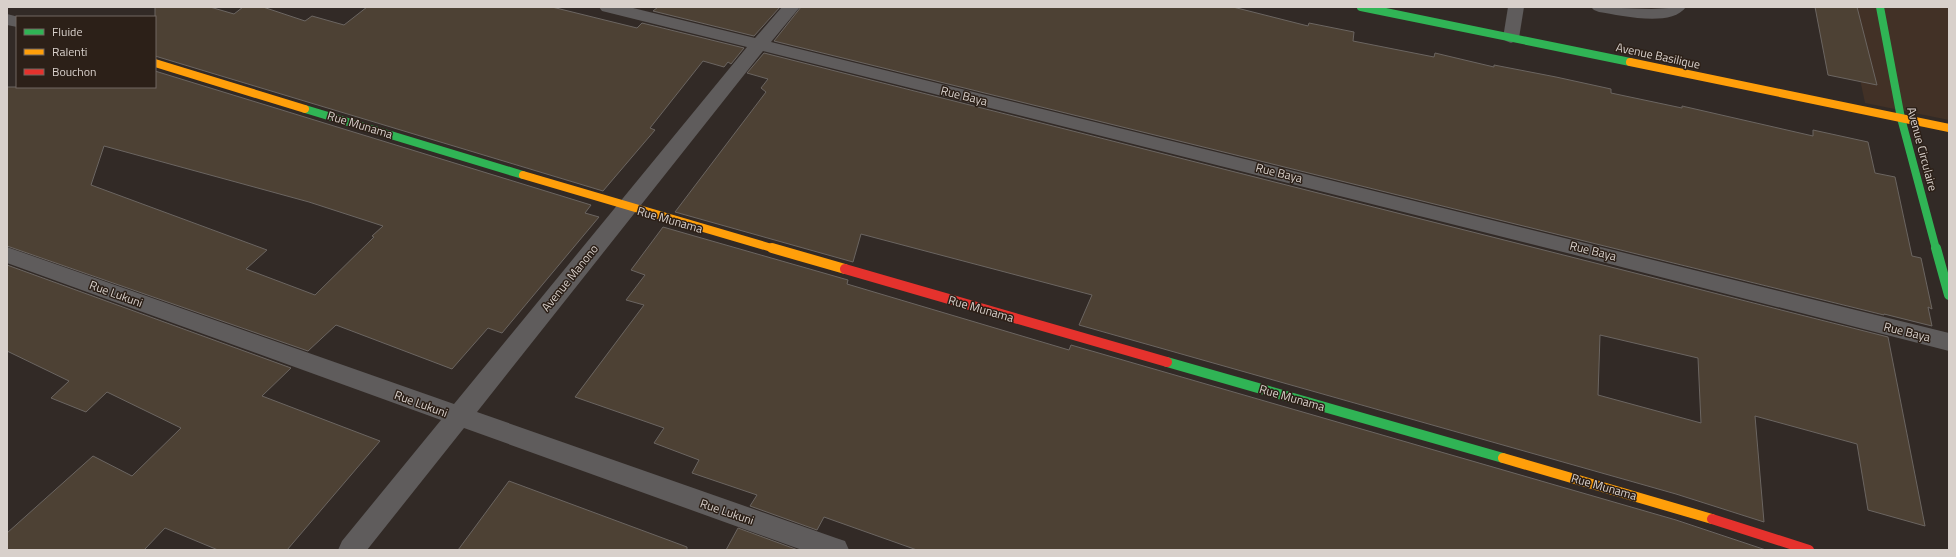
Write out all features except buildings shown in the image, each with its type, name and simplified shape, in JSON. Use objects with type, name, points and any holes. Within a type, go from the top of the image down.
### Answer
[{"type":"street","name":"Rue Baya","points":[[608,7],[1571,246],[1949,342]]},
{"type":"street","name":"Avenue Manono","points":[[351,550],[758,45],[791,7]]},
{"type":"street","name":"Avenue Basilique","points":[[1361,7],[1949,128]]},
{"type":"street","name":"Avenue Circulaire","points":[[1880,7],[1901,118],[1949,295]]},
{"type":"street","name":"Rue Munama","points":[[156,63],[627,207],[1676,507],[1809,550]]},
{"type":"street","name":"Rue Lukuni","points":[[7,255],[836,550]]},
{"type":"lane","points":[[1511,38],[1516,7]]},
{"type":"lane","points":[[1599,7],[1640,14],[1672,12],[1678,7]]},
{"type":"shaded area","points":[[1845,7],[1949,7],[1949,120],[1865,103]]},
{"type":"traffic: fast","points":[[1361,7],[1630,62]]},
{"type":"traffic: fast","points":[[1880,7],[1901,118],[1949,295]]},
{"type":"traffic: fast","points":[[305,109],[523,175]]},
{"type":"traffic: fast","points":[[1167,362],[1503,458]]},
{"type":"traffic: slow","points":[[1630,62],[1949,128]]},
{"type":"traffic: slow","points":[[156,63],[305,109]]},
{"type":"traffic: slow","points":[[523,175],[845,269]]},
{"type":"traffic: slow","points":[[1503,458],[1712,519]]},
{"type":"traffic: jam","points":[[845,269],[1167,362]]},
{"type":"traffic: jam","points":[[1712,519],[1809,550]]}]
